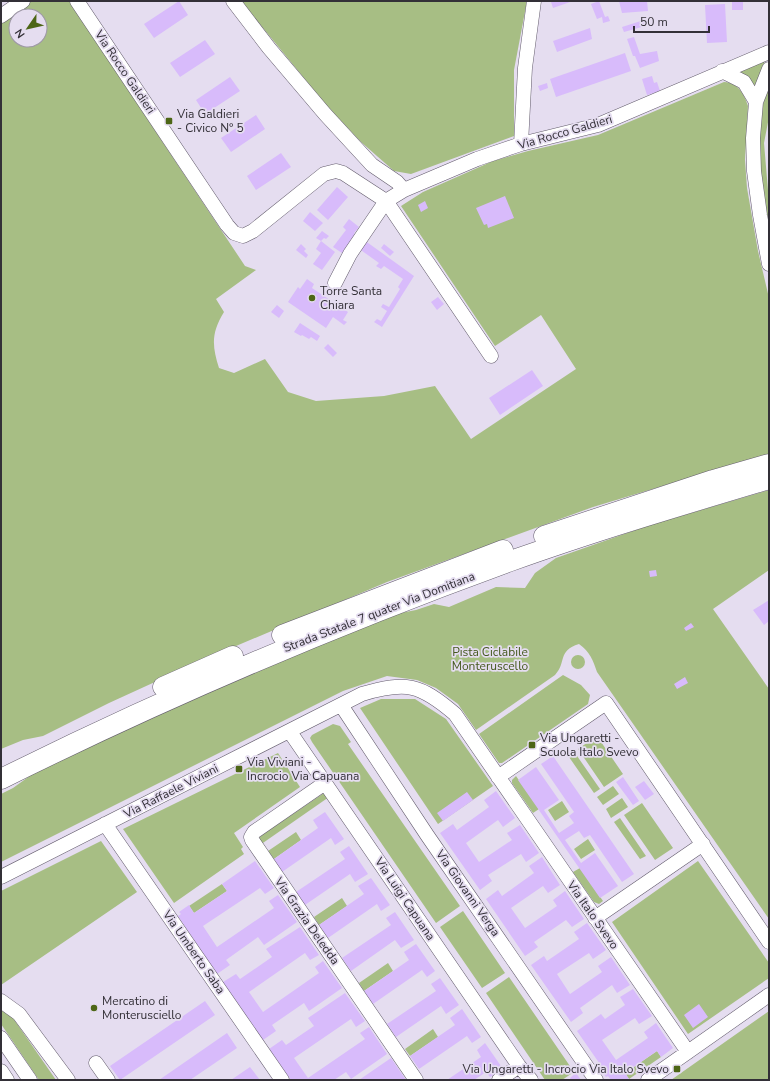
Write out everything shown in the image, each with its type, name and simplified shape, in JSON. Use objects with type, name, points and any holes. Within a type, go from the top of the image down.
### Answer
[{"type":"highway","name":"Strada Statale 7 quater Via Domitiana","points":[[1,764],[194,673],[347,608],[511,547],[713,480],[769,464]]},
{"type":"highway","name":"Strada Statale 7 quater Via Domitiana","points":[[1,779],[142,711],[345,624],[509,562],[672,508],[769,479]]},
{"type":"street","points":[[1,16],[23,1]]},
{"type":"street","name":"Via Rocco Galdieri","points":[[77,1],[227,225],[234,233],[243,236],[248,234],[319,177],[330,172],[336,171],[350,176],[386,201],[404,190],[477,159],[521,144],[598,125],[769,52]]},
{"type":"street","points":[[233,1],[269,48],[325,114],[372,165],[397,182],[404,190]]},
{"type":"street","points":[[521,144],[524,68],[534,1]]},
{"type":"street","points":[[769,69],[756,102],[753,138],[754,165],[760,215],[769,264]]},
{"type":"street","points":[[722,71],[744,82],[756,102]]},
{"type":"street","points":[[335,283],[350,254],[386,201],[491,356]]},
{"type":"street","name":"Via Italo Svevo","points":[[341,705],[362,694],[400,685],[421,690],[455,714],[688,1052]]},
{"type":"street","points":[[498,777],[606,703],[769,942]]},
{"type":"street","name":"Via Raffaele Viviani","points":[[1,877],[341,705]]},
{"type":"street","name":"Via Giovanni Verga","points":[[341,705],[423,828],[596,1080]]},
{"type":"street","name":"Via Luigi Capuana","points":[[290,732],[519,1066],[531,1080]]},
{"type":"street","name":"Via Grazia Deledda","points":[[325,783],[254,832],[251,837],[416,1080]]},
{"type":"street","name":"Via Umberto Saba","points":[[105,824],[282,1080]]},
{"type":"street","points":[[595,918],[703,844]]},
{"type":"street","points":[[648,1080],[769,995]]},
{"type":"street","points":[[1,1001],[19,1014],[68,1080]]},
{"type":"street","points":[[1,1038],[30,1080]]},
{"type":"street","points":[[96,1063],[108,1080]]},
{"type":"street","points":[[499,1080],[519,1066]]},
{"type":"street","points":[[1,1071],[8,1080]]},
{"type":"green space","points":[[32,1],[69,1],[245,266],[256,270],[216,299],[224,312],[217,327],[214,340],[215,353],[219,368],[234,373],[265,359],[288,392],[316,401],[384,396],[435,386],[471,439],[576,369],[541,315],[495,346],[401,206],[423,192],[493,161],[528,151],[598,135],[724,82],[733,84],[740,90],[745,97],[748,106],[745,160],[747,188],[758,251],[769,298],[769,454],[593,507],[387,582],[203,660],[109,703],[43,736],[23,740],[1,749],[1,23],[8,18],[8,48],[48,48],[48,8],[22,8]]},
{"type":"green space","points":[[241,1],[527,1],[514,70],[514,136],[411,174],[394,171],[361,142],[326,105]]},
{"type":"green space","points":[[765,61],[755,86],[740,72]]},
{"type":"green space","points":[[769,83],[769,117],[764,143],[769,202],[769,237],[759,160],[759,141],[760,122]]},
{"type":"green space","name":"Pista Ciclabile Monteruscello","points":[[769,490],[769,570],[713,609],[769,689],[769,919],[597,672],[588,653],[579,644],[572,647],[565,653],[561,666],[555,675],[476,730],[458,704],[436,688],[417,680],[387,676],[343,691],[1,862],[1,794],[13,788],[45,765],[131,726],[390,615],[416,610],[434,604],[449,607],[496,587],[525,588],[535,573],[556,558],[647,526]]},
{"type":"green space","points":[[575,655],[581,655],[585,659],[585,665],[581,669],[575,669],[571,665],[571,659]]},
{"type":"green space","points":[[563,675],[581,685],[590,695],[588,704],[502,763],[499,763],[479,734]]},
{"type":"green space","points":[[381,699],[415,699],[446,719],[493,786],[438,824],[360,708]]},
{"type":"green space","points":[[333,724],[340,726],[351,742],[348,744],[460,906],[436,923],[312,742],[310,738],[312,735]]},
{"type":"green space","points":[[597,736],[623,774],[604,787],[578,749]]},
{"type":"green space","points":[[278,753],[300,787],[234,833],[243,847],[241,849],[244,854],[174,903],[123,829]]},
{"type":"green space","points":[[575,753],[600,789],[594,793],[569,757]]},
{"type":"green space","points":[[516,776],[539,809],[533,813],[512,783],[512,780]]},
{"type":"green space","points":[[613,786],[619,794],[603,805],[597,797]]},
{"type":"green space","points":[[324,793],[329,797],[260,845],[259,838],[262,835]]},
{"type":"green space","points":[[622,798],[628,807],[611,818],[606,809]]},
{"type":"green space","points":[[562,801],[569,812],[555,821],[548,810]]},
{"type":"green space","points":[[642,803],[673,848],[655,860],[624,815]]},
{"type":"green space","points":[[620,818],[646,856],[640,859],[614,822]]},
{"type":"green space","points":[[296,832],[301,840],[274,859],[268,851]]},
{"type":"green space","points":[[588,839],[595,850],[581,859],[574,849]]},
{"type":"green space","points":[[101,841],[137,892],[1,985],[1,891]]},
{"type":"green space","points":[[698,861],[769,963],[769,978],[688,1034],[612,922]]},
{"type":"green space","points":[[580,868],[603,901],[599,904],[594,902],[573,872]]},
{"type":"green space","points":[[222,884],[227,891],[194,913],[189,906]]},
{"type":"green space","points":[[342,898],[347,906],[319,925],[314,917]]},
{"type":"green space","points":[[463,911],[505,973],[482,988],[440,927]]},
{"type":"green space","points":[[388,963],[393,971],[364,991],[359,983]]},
{"type":"green space","points":[[509,977],[574,1072],[562,1080],[545,1080],[486,993]]},
{"type":"green space","points":[[1,1009],[13,1018],[56,1080],[39,1080],[1,1024]]},
{"type":"green space","points":[[769,1011],[769,1080],[671,1080]]},
{"type":"green space","points":[[433,1029],[438,1037],[410,1056],[405,1049]]},
{"type":"green space","points":[[657,1051],[661,1057],[629,1079],[625,1073]]},
{"type":"building","points":[[179,1],[188,15],[154,38],[144,24]]},
{"type":"building","points":[[573,1],[553,8],[551,2]]},
{"type":"building","points":[[599,1],[605,17],[608,16],[610,21],[603,23],[602,17],[597,19],[591,4]]},
{"type":"building","points":[[619,1],[647,1],[648,11],[622,13]]},
{"type":"building","points":[[732,1],[743,1],[743,10],[732,10]]},
{"type":"building","points":[[725,4],[727,42],[707,43],[705,5]]},
{"type":"building","points":[[644,20],[645,26],[624,32],[622,27]]},
{"type":"building","points":[[590,28],[592,39],[557,52],[553,41]]},
{"type":"building","points":[[634,37],[640,54],[657,51],[659,61],[640,68],[635,56],[633,56],[627,39]]},
{"type":"building","points":[[205,40],[215,54],[180,77],[170,63]]},
{"type":"building","points":[[625,53],[631,71],[556,97],[550,79]]},
{"type":"building","points":[[652,76],[654,83],[657,82],[660,91],[647,95],[642,79]]},
{"type":"building","points":[[230,77],[240,91],[205,114],[196,100]]},
{"type":"building","points":[[547,83],[548,88],[540,91],[538,86]]},
{"type":"building","points":[[256,115],[265,129],[231,152],[221,138]]},
{"type":"building","points":[[281,153],[291,167],[256,190],[247,176]]},
{"type":"building","points":[[337,187],[348,197],[328,220],[317,210]]},
{"type":"building","points":[[505,196],[514,218],[488,228],[487,224],[484,225],[476,208]]},
{"type":"building","points":[[425,201],[428,208],[421,212],[418,205]]},
{"type":"building","points":[[310,212],[323,223],[315,231],[303,221]]},
{"type":"building","points":[[349,219],[359,227],[354,233],[356,235],[342,253],[333,247],[346,230],[343,227]]},
{"type":"building","points":[[322,231],[329,236],[321,241],[316,238]]},
{"type":"building","points":[[364,240],[414,276],[382,327],[374,322],[377,319],[381,321],[387,311],[381,307],[383,304],[389,307],[400,289],[398,287],[403,279],[384,266],[381,269],[376,266],[379,263],[358,248]]},
{"type":"building","points":[[321,241],[335,252],[322,270],[313,264],[321,253],[316,249]]},
{"type":"building","points":[[301,244],[306,249],[304,251],[308,255],[306,258],[296,250]]},
{"type":"building","points":[[384,244],[394,252],[390,256],[381,248]]},
{"type":"building","points":[[307,279],[314,284],[312,288],[348,312],[343,320],[347,322],[344,325],[333,317],[326,328],[288,302],[298,287],[300,289]]},
{"type":"building","points":[[438,297],[444,304],[437,310],[431,302]]},
{"type":"building","points":[[277,305],[284,311],[279,318],[271,312]]},
{"type":"building","points":[[300,323],[320,336],[317,341],[311,337],[309,339],[294,332]]},
{"type":"building","points":[[328,344],[337,353],[333,357],[324,348]]},
{"type":"building","points":[[532,370],[543,386],[500,415],[489,398]]},
{"type":"building","points":[[656,570],[657,576],[650,577],[649,571]]},
{"type":"building","points":[[769,600],[769,621],[764,625],[753,610]]},
{"type":"building","points":[[691,623],[694,627],[686,631],[684,628]]},
{"type":"building","points":[[685,677],[688,683],[677,689],[674,684]]},
{"type":"building","points":[[553,756],[634,874],[622,882],[590,835],[584,838],[579,831],[565,840],[581,863],[595,853],[618,886],[600,898],[518,780],[536,767],[559,800],[544,810],[559,833],[574,823],[569,816],[574,812],[541,764]]},
{"type":"building","points":[[623,777],[639,801],[633,805],[616,782]]},
{"type":"building","points":[[644,781],[654,794],[645,800],[635,787]]},
{"type":"building","points":[[496,791],[515,818],[503,827],[498,820],[466,843],[479,862],[512,840],[507,833],[520,825],[539,853],[526,862],[521,854],[488,875],[492,881],[480,890],[440,833],[453,824],[457,830],[489,807],[484,800]]},
{"type":"building","points":[[467,792],[473,800],[443,821],[437,813]]},
{"type":"building","points":[[325,812],[344,839],[335,845],[331,838],[282,872],[274,859],[318,828],[313,820]]},
{"type":"building","points":[[349,846],[368,874],[355,882],[350,874],[305,905],[296,892],[345,859],[340,852]]},
{"type":"building","points":[[542,857],[560,885],[548,893],[543,886],[511,908],[525,928],[557,906],[553,900],[565,891],[584,919],[572,927],[566,920],[534,942],[538,947],[525,956],[486,899],[498,890],[502,896],[534,873],[529,866]]},
{"type":"building","points":[[255,861],[274,888],[265,894],[260,888],[203,926],[217,947],[274,908],[269,901],[278,895],[297,922],[264,945],[258,937],[226,960],[230,965],[217,974],[178,916],[181,914],[179,912],[189,905],[194,913],[227,891],[222,884]]},
{"type":"building","points":[[371,878],[390,905],[381,911],[377,904],[328,938],[319,925],[364,894],[358,886]]},
{"type":"building","points":[[395,912],[414,940],[401,948],[395,940],[351,971],[342,958],[391,925],[386,918]]},
{"type":"building","points":[[587,923],[606,950],[593,959],[589,953],[557,974],[570,994],[602,972],[598,966],[611,957],[630,985],[617,993],[612,985],[580,1008],[583,1013],[571,1022],[531,965],[544,956],[547,961],[579,939],[574,932]]},
{"type":"building","points":[[300,927],[319,955],[310,960],[305,953],[249,992],[263,1012],[319,973],[315,967],[323,961],[342,988],[309,1011],[304,1003],[272,1025],[276,1031],[263,1040],[223,982],[236,974],[240,979],[272,957],[266,949]]},
{"type":"building","points":[[416,944],[435,971],[427,977],[422,970],[373,1004],[364,991],[409,960],[404,952]]},
{"type":"building","points":[[440,978],[459,1005],[446,1014],[441,1006],[396,1037],[387,1024],[436,991],[431,984]]},
{"type":"building","points":[[633,989],[652,1016],[639,1024],[635,1018],[602,1040],[616,1060],[648,1038],[644,1032],[656,1023],[673,1048],[661,1057],[657,1051],[625,1073],[629,1079],[628,1080],[611,1080],[602,1072],[604,1070],[577,1031],[601,1014],[605,1019],[625,1005],[620,997]]},
{"type":"building","points":[[345,993],[365,1021],[356,1027],[351,1019],[294,1058],[308,1078],[365,1039],[360,1033],[369,1027],[387,1054],[351,1079],[346,1072],[334,1080],[291,1080],[269,1049],[282,1040],[286,1045],[314,1026],[308,1018]]},
{"type":"building","points":[[205,1001],[215,1015],[120,1080],[110,1066]]},
{"type":"building","points":[[699,1004],[708,1017],[693,1028],[684,1015]]},
{"type":"building","points":[[462,1009],[481,1037],[472,1043],[467,1036],[419,1069],[410,1056],[455,1025],[450,1018]]},
{"type":"building","points":[[227,1033],[237,1048],[190,1080],[159,1080]]},
{"type":"building","points":[[485,1043],[503,1069],[490,1077],[486,1072],[474,1080],[447,1080],[481,1057],[477,1050]]},
{"type":"building","points":[[391,1058],[406,1080],[359,1080]]},
{"type":"building","points":[[250,1067],[260,1080],[231,1080]]},
{"type":"building","points":[[576,1073],[581,1080],[571,1080],[570,1078]]},
{"type":"place","name":"Via Galdieri - Civico N° 5","points":[[169,121]]},
{"type":"place","name":"Torre Santa Chiara","points":[[312,298]]},
{"type":"place","name":"Via Ungaretti - Scuola Italo Svevo","points":[[532,745]]},
{"type":"place","name":"Via Viviani - Incrocio Via Capuana","points":[[239,769]]},
{"type":"place","name":"Mercatino di Monterusciello","points":[[94,1008]]},
{"type":"place","name":"Via Ungaretti - Incrocio Via Italo Svevo","points":[[677,1069]]}]
